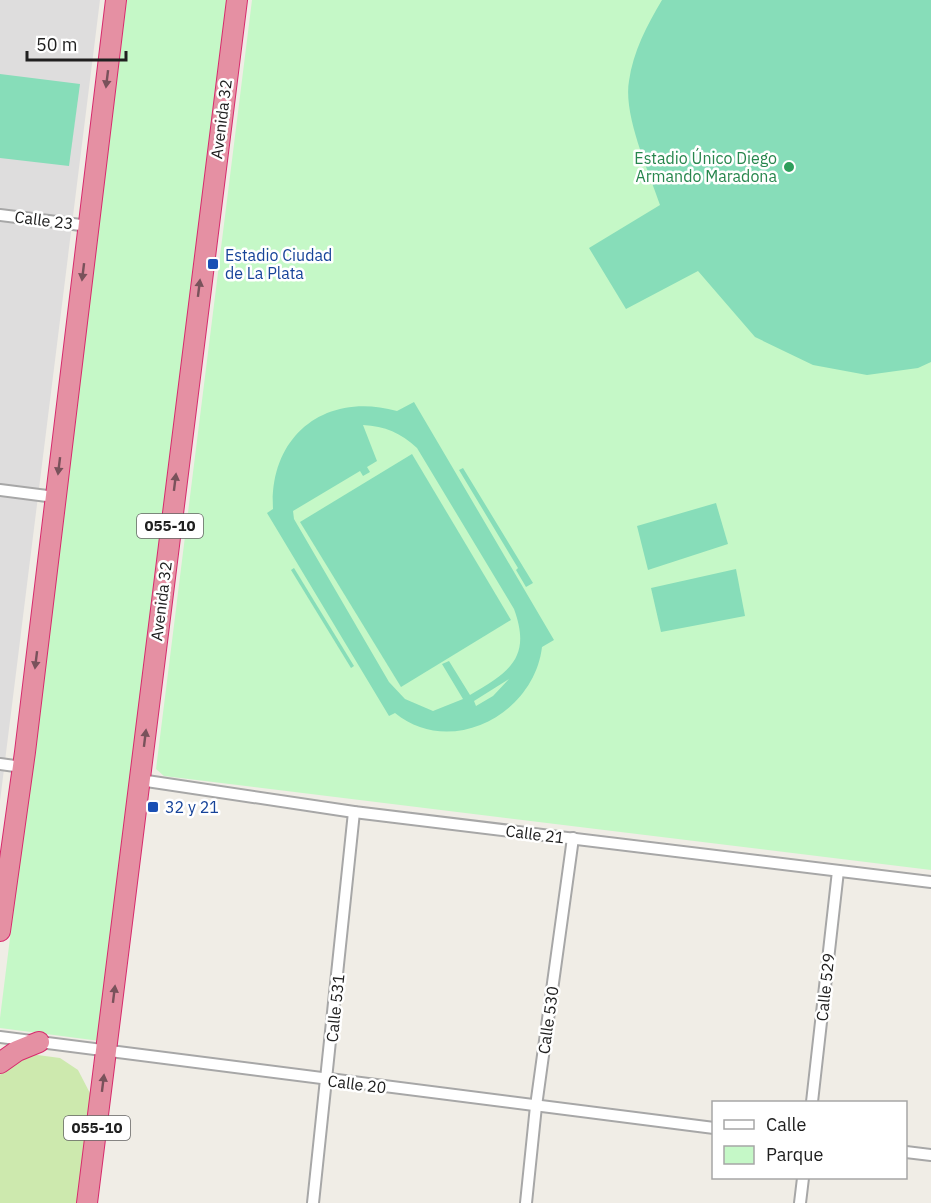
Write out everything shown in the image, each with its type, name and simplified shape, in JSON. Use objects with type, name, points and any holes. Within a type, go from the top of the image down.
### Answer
[{"type":"highway","points":[[0,931],[116,0]]},
{"type":"highway","name":"Avenida 32","points":[[87,1203],[237,0]]},
{"type":"highway","points":[[0,1063],[17,1051],[39,1042]]},
{"type":"street","name":"Calle 23","points":[[0,215],[89,226]]},
{"type":"street","points":[[0,490],[55,497]]},
{"type":"street","points":[[0,764],[22,767]]},
{"type":"street","name":"Calle 21","points":[[140,780],[354,812],[931,882]]},
{"type":"street","name":"Calle 531","points":[[313,1203],[328,1081],[354,812]]},
{"type":"street","name":"Calle 530","points":[[526,1203],[536,1107],[573,838]]},
{"type":"street","name":"Calle 529","points":[[812,1101],[838,871]]},
{"type":"street","name":"Calle 20","points":[[0,1036],[328,1081],[712,1128]]},
{"type":"street","points":[[907,1152],[931,1155]]},
{"type":"street","points":[[800,1203],[803,1179]]},
{"type":"shaded area","points":[[0,0],[100,0],[0,801]]},
{"type":"green space","points":[[127,0],[230,0],[100,1041],[0,1028],[0,1018]]},
{"type":"green space","points":[[252,0],[931,0],[931,870],[164,776],[156,769]]},
{"type":"green space","name":"Estadio Único Diego Armando Maradona","points":[[662,0],[931,0],[931,362],[918,368],[867,375],[813,365],[755,337],[698,271],[626,309],[589,248],[660,205],[633,126],[628,95],[631,70],[637,49]]},
{"type":"green space","points":[[0,74],[80,84],[69,166],[0,158]]},
{"type":"green space","points":[[414,402],[554,640],[542,647],[536,671],[523,692],[506,710],[486,722],[464,730],[440,731],[417,726],[395,713],[389,716],[267,513],[273,509],[274,483],[281,460],[291,441],[306,425],[325,414],[347,408],[371,406],[397,411]],"holes":[[[363,425],[392,431],[417,448],[514,609],[519,626],[520,640],[513,662],[496,679],[470,695],[449,661],[442,664],[463,699],[433,711],[405,699],[389,682],[294,519],[293,511],[360,471],[363,476],[370,472],[367,467],[377,461]],[[509,679],[493,696],[476,706],[474,701]]]},
{"type":"green space","points":[[412,454],[511,620],[401,687],[300,522]]},
{"type":"green space","points":[[463,468],[533,583],[526,587],[516,570],[518,568],[459,470]]},
{"type":"green space","points":[[716,503],[728,544],[648,570],[637,526]]},
{"type":"green space","points":[[294,568],[354,666],[351,668],[291,570]]},
{"type":"green space","points":[[736,569],[745,616],[661,632],[651,588]]},
{"type":"green space","points":[[30,1054],[60,1058],[78,1070],[93,1099],[79,1203],[0,1203],[0,1075],[10,1062]]},
{"type":"place","name":"Estadio Único Diego Armando Maradona","points":[[789,167]]},
{"type":"place","name":"Estadio Ciudad de La Plata","points":[[213,264]]},
{"type":"place","name":"32 y 21","points":[[153,807]]}]
